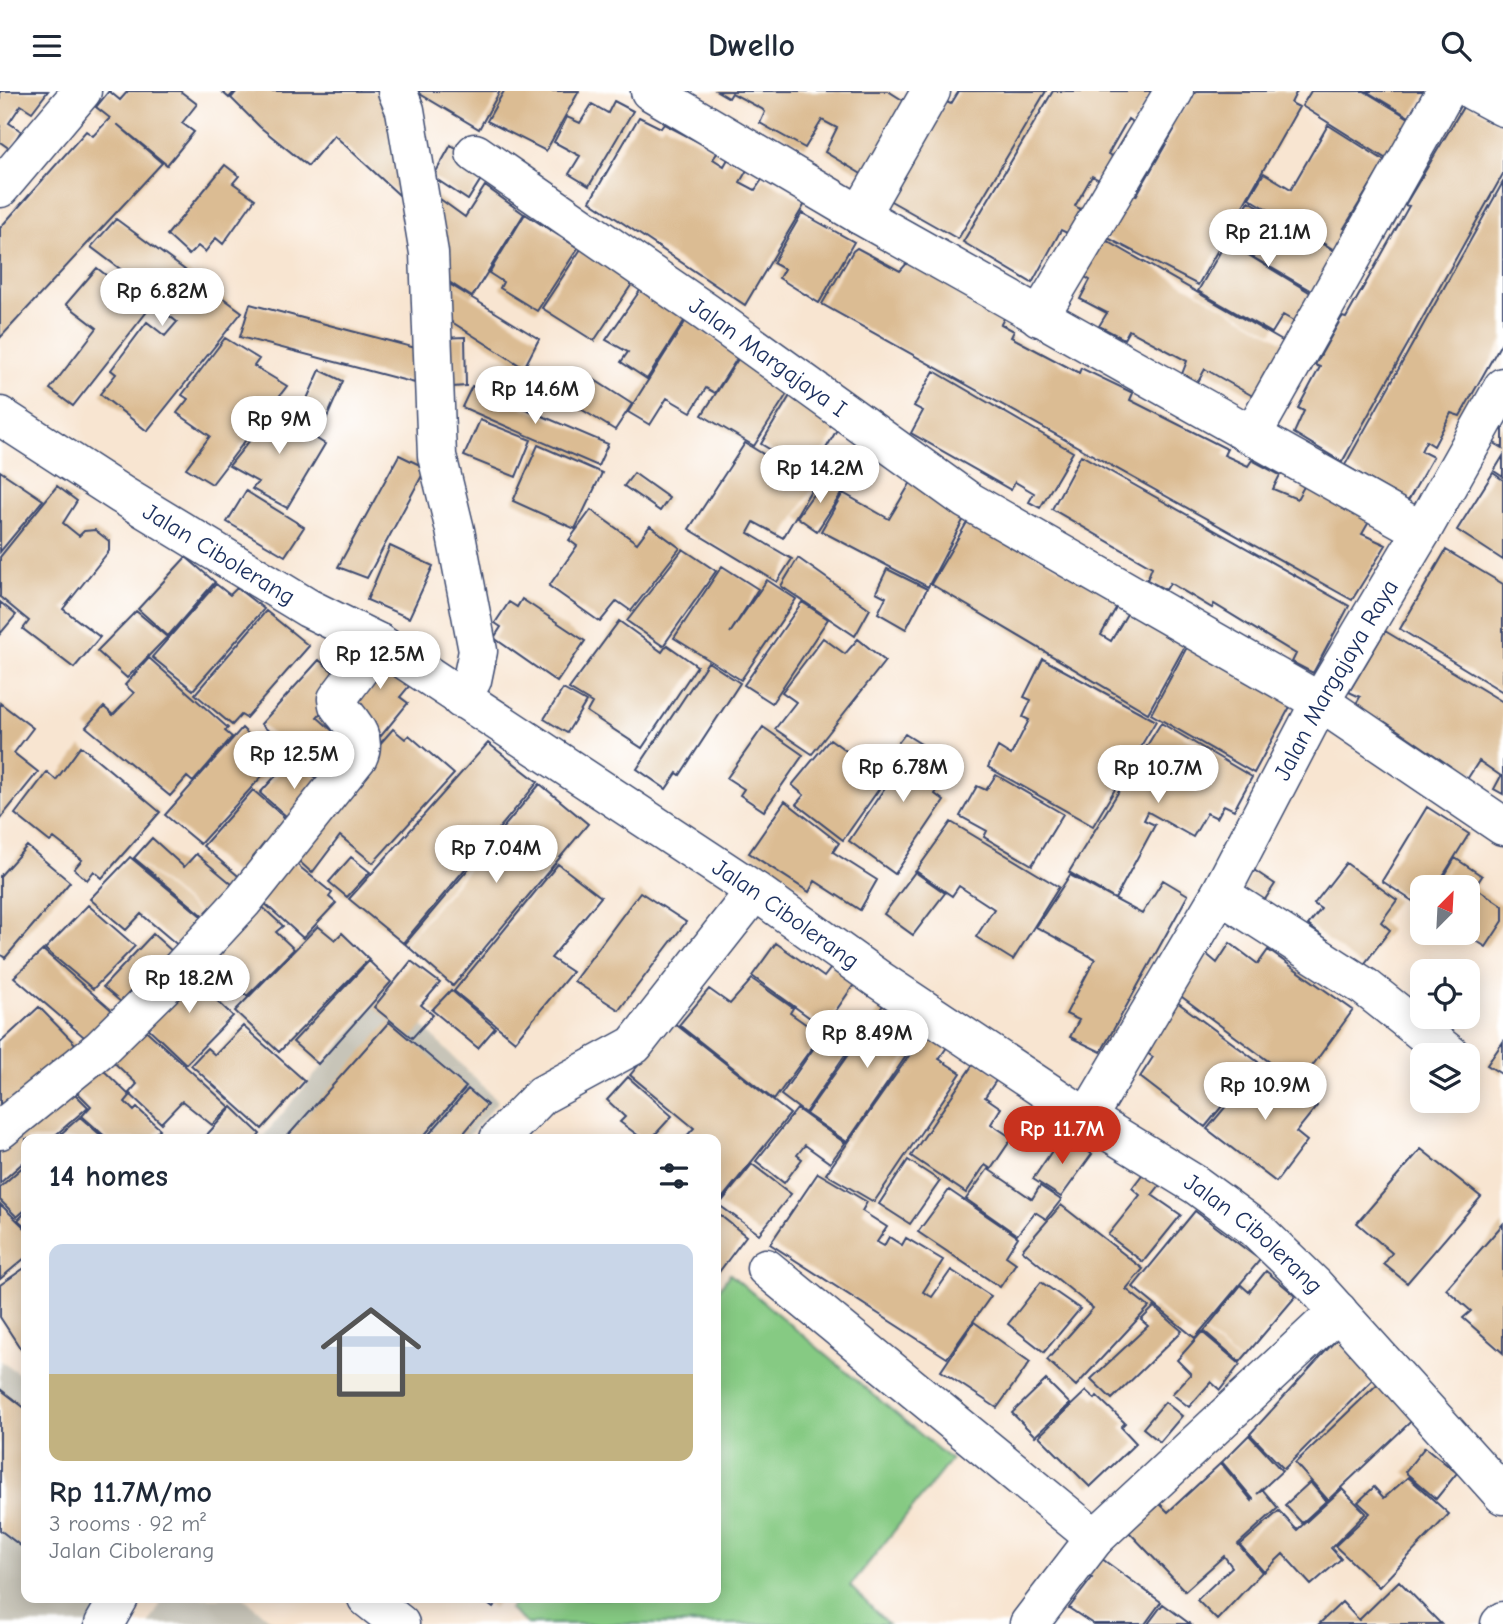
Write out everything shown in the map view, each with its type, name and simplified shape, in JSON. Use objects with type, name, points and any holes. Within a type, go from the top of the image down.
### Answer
[{"type":"street","points":[[0,188],[82,91]]},
{"type":"street","points":[[397,91],[405,110],[429,253],[437,456],[455,530],[478,651],[472,680],[461,699]]},
{"type":"street","points":[[650,91],[860,215],[1422,531]]},
{"type":"street","points":[[860,215],[931,91]]},
{"type":"street","points":[[1039,317],[1174,91]]},
{"type":"street","points":[[1252,435],[1446,91]]},
{"type":"street","points":[[1473,91],[1503,107]]},
{"type":"street","name":"Jalan Margajaya I","points":[[475,153],[707,313],[967,499],[1320,702],[1503,826]]},
{"type":"street","name":"Jalan Margajaya Raya","points":[[1087,1118],[1220,894],[1320,702],[1422,531],[1503,387]]},
{"type":"street","name":"Jalan Cibolerang","points":[[0,416],[122,495],[308,608],[379,643],[755,891],[878,979],[1087,1118],[1196,1185],[1256,1229],[1314,1285],[1500,1486]]},
{"type":"street","points":[[0,1130],[100,1049],[172,978],[244,900],[358,757],[362,740],[338,705],[337,699],[379,643]]},
{"type":"street","points":[[504,1134],[542,1095],[634,1045],[755,891]]},
{"type":"street","points":[[1220,894],[1365,987],[1436,1043]]},
{"type":"street","points":[[766,1268],[1095,1538]]},
{"type":"street","points":[[1029,1624],[1095,1538],[1338,1311]]},
{"type":"street","points":[[104,1624],[115,1603]]},
{"type":"street","points":[[373,1603],[400,1624]]},
{"type":"shaded area","points":[[386,990],[498,1101],[470,1134],[265,1134]]},
{"type":"shaded area","points":[[0,1361],[21,1375],[21,1603],[107,1603],[94,1624],[0,1624]]},
{"type":"shaded area","points":[[161,1603],[250,1603],[275,1624],[149,1624]]},
{"type":"green space","points":[[730,1274],[951,1460],[850,1586],[888,1624],[527,1624],[509,1609],[514,1603],[721,1603],[721,1286]]},
{"type":"building","points":[[0,91],[48,91],[32,112],[21,105],[9,123],[21,131],[10,149],[0,142]]},
{"type":"building","points":[[109,91],[120,100],[128,91],[180,91],[197,104],[182,123],[194,132],[167,165],[117,124],[162,163],[0,338],[0,228],[86,131],[93,136],[110,118],[96,107]]},
{"type":"building","points":[[221,91],[235,91],[229,98]]},
{"type":"building","points":[[237,91],[390,91],[411,206],[334,135],[308,166],[260,127],[231,98]]},
{"type":"building","points":[[415,91],[500,91],[479,129]]},
{"type":"building","points":[[504,91],[579,91],[546,151],[487,121]]},
{"type":"building","points":[[717,91],[888,91],[912,106],[868,178],[825,152],[837,128],[822,120],[805,148],[760,123],[765,112],[762,109],[732,93],[729,98]]},
{"type":"building","points":[[959,91],[1046,91],[958,239],[889,200],[946,102],[951,104]]},
{"type":"building","points":[[1053,91],[1152,91],[1134,123],[1128,119],[1108,154],[1115,158],[1101,181],[1092,176],[1075,206],[1085,212],[1071,235],[1061,230],[1032,283],[963,242]]},
{"type":"building","points":[[1196,91],[1297,91],[1291,103],[1299,107],[1198,285],[1104,236],[1128,192],[1136,196],[1174,130],[1167,126],[1187,106]]},
{"type":"building","points":[[1311,91],[1364,91],[1412,120],[1388,160],[1302,106]]},
{"type":"building","points":[[1366,91],[1427,91],[1411,118]]},
{"type":"building","points":[[614,101],[633,111],[589,186],[569,174],[580,156],[554,142],[567,117],[580,123],[592,104],[608,113]]},
{"type":"building","points":[[1466,102],[1503,125],[1503,174],[1342,462],[1294,433],[1304,411],[1298,408],[1320,367],[1315,365],[1342,317],[1346,318],[1409,206],[1405,205]]},
{"type":"building","points":[[639,117],[661,128],[664,124],[718,152],[713,159],[724,166],[728,159],[747,170],[740,182],[755,190],[763,178],[806,202],[745,305],[590,201]]},
{"type":"building","points":[[1328,125],[1385,161],[1344,228],[1354,233],[1341,254],[1249,198],[1264,173],[1291,189]]},
{"type":"building","points":[[451,145],[488,168],[468,200],[433,177]]},
{"type":"building","points":[[225,165],[239,176],[233,183],[255,199],[223,244],[216,238],[205,252],[198,246],[189,255],[167,235]]},
{"type":"building","points":[[1503,182],[1503,340],[1460,416],[1451,413],[1434,446],[1426,441],[1421,451],[1433,457],[1408,501],[1345,465]]},
{"type":"building","points":[[485,186],[524,214],[472,297],[431,270],[436,196],[465,217]]},
{"type":"building","points":[[1249,201],[1341,255],[1315,293],[1242,251],[1314,295],[1297,323],[1283,315],[1272,333],[1198,291]]},
{"type":"building","points":[[802,213],[854,242],[819,303],[779,278],[784,269],[773,263]]},
{"type":"building","points":[[525,214],[578,248],[537,311],[500,288],[503,282],[489,273]]},
{"type":"building","points":[[116,219],[242,312],[147,431],[100,394],[116,374],[111,370],[147,322],[165,336],[177,322],[163,311],[167,304],[91,247]]},
{"type":"building","points":[[1102,238],[1291,346],[1258,399],[1205,369],[1198,382],[1182,374],[1187,361],[1129,330],[1124,339],[1099,326],[1107,313],[1080,299],[1090,280],[1080,274]]},
{"type":"building","points":[[857,248],[900,271],[909,261],[1007,313],[1001,324],[1014,331],[1011,337],[1079,373],[1081,368],[1133,393],[1130,400],[1227,449],[1224,455],[1248,466],[1252,460],[1280,475],[1273,489],[1297,499],[1306,483],[1370,520],[1362,534],[1386,545],[1352,600],[822,304]]},
{"type":"building","points":[[581,249],[640,272],[594,341],[542,308]]},
{"type":"building","points":[[97,268],[149,309],[73,406],[50,389],[97,328],[66,304]]},
{"type":"building","points":[[446,282],[539,339],[524,368],[444,317]]},
{"type":"building","points":[[641,289],[686,318],[647,379],[621,362],[628,352],[606,340]]},
{"type":"building","points":[[250,304],[423,350],[415,383],[240,337]]},
{"type":"building","points":[[687,319],[738,357],[715,393],[706,388],[691,412],[667,398],[650,425],[628,412]]},
{"type":"building","points":[[465,337],[466,386],[438,388],[439,338]]},
{"type":"building","points":[[225,338],[259,359],[254,366],[287,386],[212,484],[186,468],[210,436],[177,413],[188,399],[182,395]]},
{"type":"building","points":[[742,353],[792,386],[754,446],[702,415]]},
{"type":"building","points":[[576,368],[632,404],[615,430],[558,395]]},
{"type":"building","points":[[320,370],[343,381],[325,422],[301,412]]},
{"type":"building","points":[[934,371],[1073,452],[1040,508],[1029,502],[1034,493],[1015,482],[1011,490],[911,433],[923,411],[914,406]]},
{"type":"building","points":[[472,386],[608,444],[598,466],[462,407]]},
{"type":"building","points":[[794,389],[842,421],[811,474],[761,444]]},
{"type":"building","points":[[284,398],[298,407],[288,421],[325,444],[287,508],[252,489],[258,482],[229,466]]},
{"type":"building","points":[[480,420],[531,440],[516,477],[464,456]]},
{"type":"building","points":[[1503,424],[1503,448],[1492,442]]},
{"type":"building","points":[[745,443],[814,485],[783,538],[754,522],[748,533],[792,559],[777,582],[689,529]]},
{"type":"building","points":[[538,445],[602,473],[575,529],[513,501]]},
{"type":"building","points":[[399,455],[426,468],[367,578],[338,567]]},
{"type":"building","points":[[1081,455],[1349,606],[1313,673],[1292,662],[1296,654],[1214,604],[1212,608],[1170,583],[1166,590],[1147,580],[1152,567],[1052,509]]},
{"type":"building","points":[[1503,456],[1503,477],[1494,471]]},
{"type":"building","points":[[0,471],[43,500],[0,552]]},
{"type":"building","points":[[634,473],[669,498],[660,511],[624,486]]},
{"type":"building","points":[[1493,473],[1503,480],[1503,560],[1457,530]]},
{"type":"building","points":[[914,477],[969,509],[928,587],[821,531],[843,493],[889,519]]},
{"type":"building","points":[[825,478],[843,491],[817,531],[797,517]]},
{"type":"building","points":[[57,486],[77,501],[63,523],[79,536],[84,531],[95,530],[109,541],[109,551],[63,609],[100,637],[74,668],[23,629],[29,621],[0,597],[0,557]]},
{"type":"building","points":[[246,491],[304,527],[285,556],[227,522]]},
{"type":"building","points":[[591,510],[637,543],[650,526],[680,548],[631,611],[617,601],[600,622],[549,586],[577,546],[569,540]]},
{"type":"building","points":[[969,519],[1120,601],[1101,635],[1111,641],[1134,602],[1186,644],[1148,713],[931,584]]},
{"type":"building","points":[[390,546],[433,566],[409,618],[367,600]]},
{"type":"building","points":[[683,549],[716,571],[663,646],[627,621]]},
{"type":"building","points":[[1446,550],[1503,584],[1503,692],[1400,629]]},
{"type":"building","points":[[186,557],[215,582],[168,636],[138,609]]},
{"type":"building","points":[[798,558],[870,609],[855,636],[781,586]]},
{"type":"building","points":[[722,566],[758,589],[730,633],[767,580],[796,599],[741,680],[674,638]]},
{"type":"building","points":[[887,569],[927,589],[906,629],[878,613],[886,597],[876,592]]},
{"type":"building","points":[[216,584],[230,595],[237,588],[264,609],[193,690],[152,657]]},
{"type":"building","points":[[522,599],[585,641],[557,682],[494,638],[501,627],[495,623],[509,602],[517,607]]},
{"type":"building","points":[[0,602],[16,615],[0,634]]},
{"type":"building","points":[[802,602],[828,619],[772,703],[744,685]]},
{"type":"building","points":[[136,611],[167,637],[127,678],[97,651]]},
{"type":"building","points":[[266,611],[309,646],[246,718],[241,715],[232,725],[195,694]]},
{"type":"building","points":[[619,621],[662,652],[667,645],[697,666],[642,748],[587,712],[592,703],[569,689]]},
{"type":"building","points":[[1385,631],[1503,702],[1503,794],[1494,789],[1501,776],[1479,761],[1464,784],[1445,773],[1450,766],[1405,735],[1385,722],[1380,730],[1352,711],[1360,697],[1349,692]]},
{"type":"building","points":[[1193,636],[1292,703],[1254,773],[1151,714]]},
{"type":"building","points":[[823,638],[845,654],[858,639],[885,661],[812,754],[775,729],[796,702],[782,692]]},
{"type":"building","points":[[384,648],[420,673],[400,697],[408,703],[381,736],[339,699]]},
{"type":"building","points":[[149,658],[228,728],[225,731],[232,737],[193,782],[187,777],[170,796],[86,727],[104,707],[113,715],[134,693],[125,685]]},
{"type":"building","points":[[1043,659],[1156,721],[1093,826],[988,767],[998,747],[1011,755],[1029,720],[1023,717],[1031,700],[1024,697]]},
{"type":"building","points":[[319,660],[348,684],[317,717],[354,750],[325,783],[261,724]]},
{"type":"building","points":[[708,662],[740,683],[680,775],[677,773],[666,789],[637,769]]},
{"type":"building","points":[[563,689],[586,702],[567,733],[544,719]]},
{"type":"building","points":[[0,703],[33,728],[14,753],[38,772],[0,819]]},
{"type":"building","points":[[1161,723],[1252,777],[1234,810],[1224,805],[1217,818],[1207,813],[1193,837],[1148,812],[1144,820],[1155,825],[1115,899],[1069,872]]},
{"type":"building","points":[[763,727],[803,755],[764,811],[740,795],[744,789],[727,778]]},
{"type":"building","points":[[242,728],[255,741],[264,733],[284,752],[200,844],[165,815]]},
{"type":"building","points":[[393,729],[405,739],[409,735],[454,774],[373,863],[340,836],[312,873],[287,850]]},
{"type":"building","points":[[905,734],[953,764],[935,794],[944,801],[895,874],[849,841],[892,777],[879,768]]},
{"type":"building","points":[[830,739],[872,770],[865,779],[879,789],[843,840],[796,804],[804,795],[792,785]]},
{"type":"building","points":[[488,743],[538,782],[403,943],[349,899]]},
{"type":"building","points":[[81,746],[160,812],[102,878],[94,871],[87,880],[74,869],[82,860],[54,838],[50,842],[15,814],[47,772],[56,780]]},
{"type":"building","points":[[293,757],[328,790],[295,824],[260,793]]},
{"type":"building","points":[[996,775],[1063,814],[1032,865],[984,837],[987,831],[960,816],[977,786],[986,790]]},
{"type":"building","points":[[540,784],[588,824],[453,986],[405,944]]},
{"type":"building","points":[[253,790],[293,825],[243,880],[203,846]]},
{"type":"building","points":[[785,801],[839,843],[833,852],[877,880],[860,910],[815,881],[809,892],[749,853]]},
{"type":"building","points":[[1427,807],[1469,834],[1443,875],[1410,875],[1410,899],[1382,881]]},
{"type":"building","points":[[951,822],[1059,887],[1013,960],[976,937],[994,909],[959,886],[952,896],[916,871]]},
{"type":"building","points":[[152,838],[184,867],[196,854],[245,895],[217,927],[134,858]]},
{"type":"building","points":[[27,846],[70,882],[5,958],[0,954],[0,876]]},
{"type":"building","points":[[285,855],[332,893],[329,897],[336,903],[303,938],[253,893]]},
{"type":"building","points":[[130,857],[213,926],[187,953],[141,914],[126,930],[90,899]]},
{"type":"building","points":[[351,857],[370,872],[347,897],[329,882]]},
{"type":"building","points":[[1455,858],[1482,876],[1480,879],[1480,875],[1445,875]]},
{"type":"building","points":[[1346,863],[1397,900],[1381,922],[1390,930],[1362,967],[1308,925],[1321,909],[1314,904]]},
{"type":"building","points":[[558,864],[601,897],[551,958],[572,972],[515,1041],[454,991]]},
{"type":"building","points":[[1254,870],[1275,884],[1262,904],[1241,890]]},
{"type":"building","points":[[915,872],[945,893],[913,935],[884,914]]},
{"type":"building","points":[[1070,875],[1142,914],[1163,880],[1188,895],[1101,1052],[1070,1037],[1079,1020],[1066,1014],[1095,959],[1036,927]]},
{"type":"building","points":[[1480,890],[1503,906],[1503,921],[1486,947],[1480,943]]},
{"type":"building","points":[[640,892],[686,922],[619,1010],[574,981]]},
{"type":"building","points":[[256,901],[283,926],[276,932],[294,949],[247,996],[204,955]]},
{"type":"building","points":[[88,905],[135,946],[93,989],[45,949]]},
{"type":"building","points":[[318,926],[335,940],[342,933],[369,959],[279,1052],[235,1011]]},
{"type":"building","points":[[153,934],[184,962],[135,1014],[103,987]]},
{"type":"building","points":[[776,943],[824,977],[834,964],[857,980],[824,1028],[752,976]]},
{"type":"building","points":[[1230,943],[1258,964],[1268,950],[1353,1010],[1299,1084],[1178,994],[1204,952],[1217,963]]},
{"type":"building","points":[[43,950],[124,1021],[97,1048],[14,977]]},
{"type":"building","points":[[199,960],[216,977],[205,989],[233,1016],[186,1064],[142,1022]]},
{"type":"building","points":[[369,961],[391,982],[318,1064],[293,1042]]},
{"type":"building","points":[[411,961],[440,983],[421,1005],[433,1015],[412,1038],[374,1007]]},
{"type":"building","points":[[752,979],[793,1008],[790,1013],[821,1035],[774,1100],[679,1025],[709,989],[730,1004]]},
{"type":"building","points":[[451,990],[495,1028],[478,1048],[432,1010]]},
{"type":"building","points":[[891,994],[926,1027],[847,1142],[806,1114]]},
{"type":"building","points":[[1173,999],[1258,1062],[1205,1127],[1140,1077],[1153,1057],[1144,1051]]},
{"type":"building","points":[[39,1007],[83,1052],[0,1129],[0,1043]]},
{"type":"building","points":[[389,1022],[466,1087],[425,1134],[289,1134]]},
{"type":"building","points":[[832,1022],[856,1039],[805,1113],[781,1095]]},
{"type":"building","points":[[138,1023],[230,1107],[212,1125],[182,1101],[161,1123],[129,1093],[137,1084],[106,1055]]},
{"type":"building","points":[[674,1023],[790,1114],[721,1200],[721,1134],[689,1134],[694,1128],[630,1075]]},
{"type":"building","points":[[243,1026],[305,1081],[262,1129],[191,1065],[207,1048],[215,1055]]},
{"type":"building","points":[[925,1033],[947,1047],[939,1059],[961,1073],[874,1202],[826,1174]]},
{"type":"building","points":[[1503,1042],[1503,1075],[1487,1065]]},
{"type":"building","points":[[976,1060],[999,1076],[985,1097],[1001,1108],[991,1124],[1012,1138],[991,1169],[985,1165],[966,1193],[911,1156]]},
{"type":"building","points":[[97,1064],[130,1096],[125,1102],[134,1111],[137,1108],[160,1129],[155,1134],[102,1134],[82,1116],[91,1106],[72,1087]]},
{"type":"building","points":[[1261,1064],[1317,1106],[1296,1132],[1307,1141],[1276,1182],[1207,1129]]},
{"type":"building","points":[[628,1077],[672,1116],[656,1134],[636,1134],[620,1122],[625,1117],[607,1100]]},
{"type":"building","points":[[70,1089],[88,1107],[57,1134],[21,1134],[21,1164],[0,1183],[0,1144]]},
{"type":"building","points":[[468,1089],[487,1105],[463,1134],[429,1134]]},
{"type":"building","points":[[232,1107],[260,1134],[208,1134]]},
{"type":"building","points":[[797,1109],[845,1143],[830,1163],[805,1145],[797,1155],[802,1159],[784,1183],[756,1161]]},
{"type":"building","points":[[80,1117],[99,1134],[61,1134]]},
{"type":"building","points":[[1062,1136],[1092,1154],[1061,1197],[1033,1179]]},
{"type":"building","points":[[1421,1149],[1481,1197],[1407,1283],[1384,1264],[1392,1253],[1357,1223]]},
{"type":"building","points":[[908,1160],[940,1181],[910,1224],[879,1204]]},
{"type":"building","points":[[752,1164],[791,1194],[759,1234],[721,1206],[721,1203]]},
{"type":"building","points":[[1148,1167],[1164,1180],[1152,1195],[1181,1215],[1143,1262],[1108,1235],[1140,1195],[1132,1188]]},
{"type":"building","points":[[21,1168],[21,1213],[17,1217],[0,1200],[0,1187]]},
{"type":"building","points":[[988,1169],[1032,1199],[1040,1186],[1061,1200],[1046,1219],[1035,1212],[1017,1235],[966,1199]]},
{"type":"building","points":[[818,1173],[867,1202],[862,1211],[887,1227],[877,1242],[884,1246],[889,1237],[902,1245],[906,1238],[943,1260],[923,1292],[932,1297],[951,1270],[991,1296],[947,1358],[770,1244]]},
{"type":"building","points":[[949,1190],[1018,1237],[1006,1256],[1016,1263],[1000,1287],[918,1232]]},
{"type":"building","points":[[0,1204],[21,1224],[21,1261],[0,1279]]},
{"type":"building","points":[[1061,1205],[1143,1269],[1126,1289],[1149,1307],[1076,1386],[1047,1360],[1093,1308],[1022,1250]]},
{"type":"building","points":[[1195,1211],[1260,1260],[1195,1338],[1133,1287]]},
{"type":"building","points":[[721,1216],[746,1236],[721,1269]]},
{"type":"building","points":[[1503,1224],[1503,1353],[1463,1318],[1471,1311],[1446,1289]]},
{"type":"building","points":[[21,1270],[21,1349],[0,1317],[0,1285]]},
{"type":"building","points":[[1266,1271],[1296,1296],[1240,1362],[1204,1331],[1241,1285],[1249,1292]]},
{"type":"building","points":[[1041,1282],[1080,1309],[1044,1352],[1008,1324]]},
{"type":"building","points":[[1154,1307],[1182,1331],[1112,1399],[1091,1379],[1148,1326],[1141,1320]]},
{"type":"building","points":[[974,1322],[1030,1362],[997,1408],[941,1371]]},
{"type":"building","points":[[1346,1329],[1386,1366],[1284,1469],[1250,1434]]},
{"type":"building","points":[[1202,1332],[1240,1364],[1220,1390],[1211,1382],[1189,1407],[1172,1394],[1191,1374],[1177,1360]]},
{"type":"building","points":[[1390,1372],[1423,1410],[1328,1500],[1295,1463]]},
{"type":"building","points":[[1046,1380],[1070,1404],[1035,1436],[1012,1413]]},
{"type":"building","points":[[0,1389],[21,1405],[21,1546],[0,1530]]},
{"type":"building","points":[[1086,1391],[1095,1399],[1097,1396],[1125,1423],[1121,1427],[1136,1443],[1090,1487],[1039,1436]]},
{"type":"building","points":[[1165,1402],[1182,1416],[1160,1442],[1143,1428]]},
{"type":"building","points":[[1249,1435],[1282,1471],[1257,1494],[1263,1490],[1278,1508],[1238,1544],[1262,1572],[1217,1620],[1197,1600],[1232,1567],[1224,1556],[1185,1591],[1129,1532],[1160,1504],[1168,1512],[1221,1463],[1252,1501],[1222,1462]]},
{"type":"building","points":[[1425,1447],[1457,1473],[1436,1499],[1405,1472]]},
{"type":"building","points":[[1408,1477],[1449,1514],[1379,1587],[1335,1546],[1370,1513],[1358,1502],[1374,1487],[1384,1498]]},
{"type":"building","points":[[1310,1482],[1326,1501],[1302,1523],[1285,1505]]},
{"type":"building","points":[[1342,1489],[1366,1513],[1331,1548],[1341,1559],[1311,1585],[1283,1554],[1264,1572],[1240,1545],[1279,1511],[1297,1530]]},
{"type":"building","points":[[1098,1556],[1161,1602],[1145,1624],[1093,1624],[1069,1608],[1092,1578],[1085,1573]]},
{"type":"building","points":[[1399,1581],[1441,1624],[1319,1624],[1342,1602],[1359,1620]]},
{"type":"building","points":[[1163,1604],[1190,1624],[1148,1624]]}]
